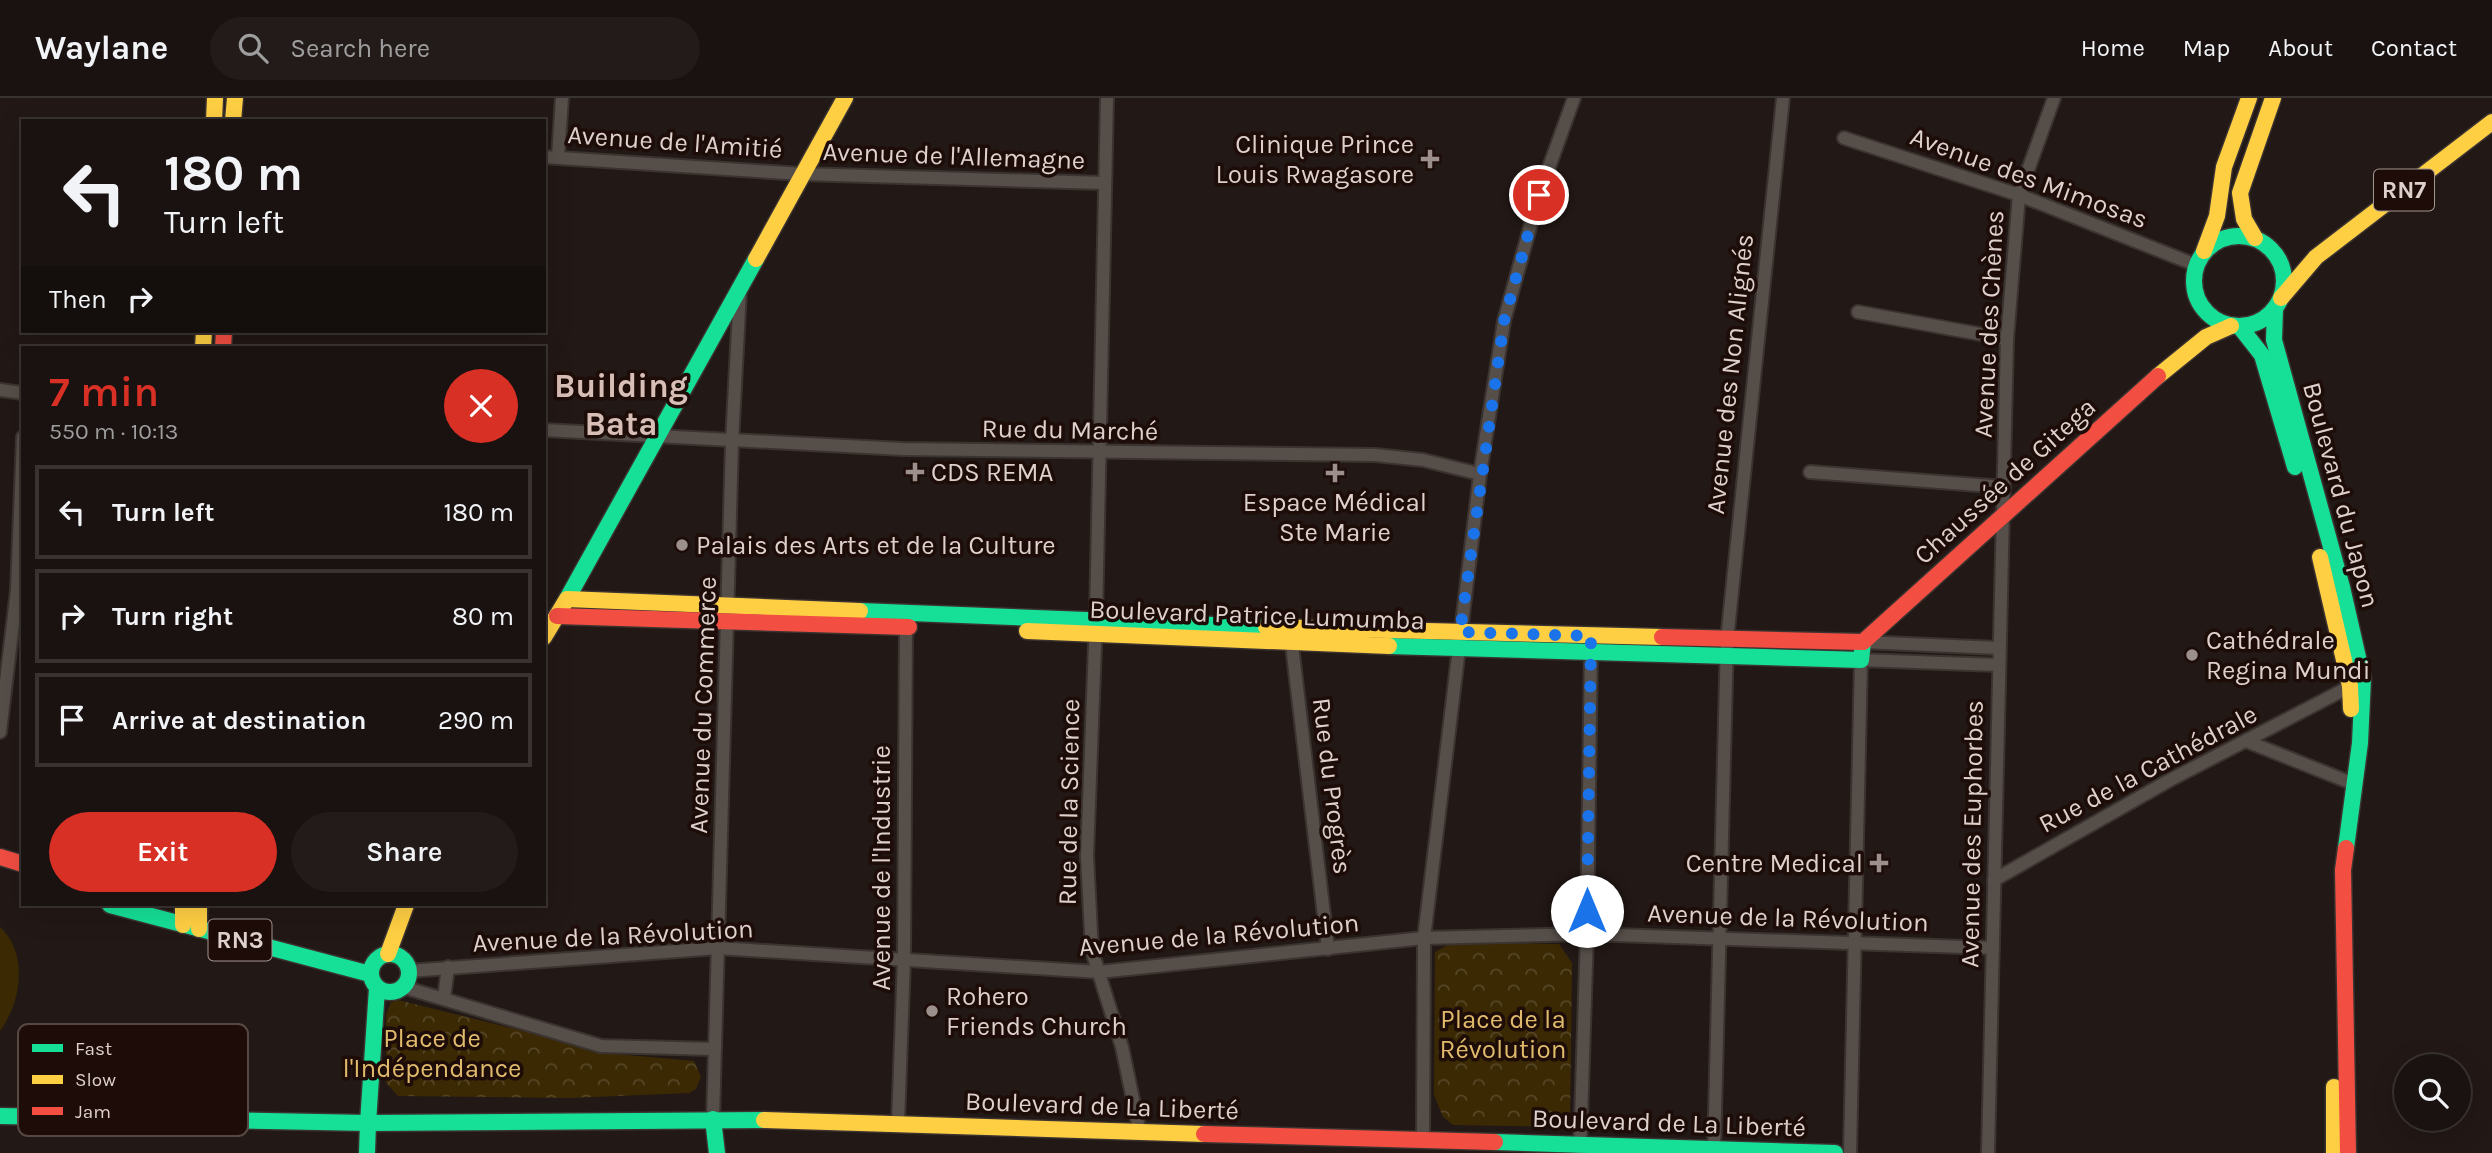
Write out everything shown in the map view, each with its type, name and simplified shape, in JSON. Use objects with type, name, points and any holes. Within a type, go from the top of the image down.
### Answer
[{"type":"main road","points":[[214,119],[215,98]]},
{"type":"main road","points":[[233,119],[234,98]]},
{"type":"main road","points":[[546,634],[740,291],[845,98]]},
{"type":"main road","points":[[2249,98],[2224,167],[2217,216],[2200,259],[2194,289],[2198,301],[2212,317],[2236,327],[2259,322],[2278,304],[2284,277],[2277,256],[2255,238],[2244,219],[2240,192],[2273,98]]},
{"type":"main road","name":"RN7","points":[[2278,304],[2316,257],[2492,122]]},
{"type":"main road","points":[[2200,259],[2221,239],[2232,236],[2255,238]]},
{"type":"main road","points":[[2277,256],[2316,257]]},
{"type":"main road","name":"Chaussée de Gitega","points":[[2180,356],[2194,327],[2198,301]]},
{"type":"main road","name":"Boulevard du Japon","points":[[2278,304],[2274,340],[2330,597],[2356,683],[2351,714],[2348,782],[2332,850],[2337,897],[2348,1153]]},
{"type":"main road","name":"Boulevard du Japon","points":[[2236,327],[2262,355],[2306,482]]},
{"type":"main road","name":"Chaussée de Gitega","points":[[1863,642],[2180,356],[2206,337],[2236,327]]},
{"type":"main road","name":"Boulevard Patrice Lumumba","points":[[567,599],[729,615]]},
{"type":"main road","name":"Boulevard Patrice Lumumba","points":[[557,615],[729,615],[1096,626],[1291,635],[1727,648],[1861,660]]},
{"type":"main road","points":[[1861,660],[1863,642]]},
{"type":"main road","name":"Boulevard Patrice Lumumba","points":[[1727,648],[1863,642]]},
{"type":"main road","points":[[0,857],[21,863]]},
{"type":"main road","points":[[0,872],[21,877]]},
{"type":"main road","name":"Boulevard du Japon","points":[[2334,1153],[2337,897]]},
{"type":"main road","name":"RN3","points":[[117,906],[191,916]]},
{"type":"main road","name":"RN3","points":[[159,906],[373,975],[393,993],[403,987]]},
{"type":"main road","points":[[367,1153],[373,975],[388,954],[406,906]]},
{"type":"main road","points":[[388,954],[402,959],[409,971],[403,987]]},
{"type":"main road","name":"Boulevard de La Liberté","points":[[0,1116],[18,1116]]},
{"type":"main road","points":[[713,1119],[717,1153]]},
{"type":"main road","name":"Boulevard de La Liberté","points":[[248,1121],[575,1123],[713,1119],[1423,1141],[1474,1148],[1835,1153]]},
{"type":"street","points":[[558,158],[562,98]]},
{"type":"street","name":"Rue de la Science","points":[[1107,98],[1096,626],[1087,856],[1092,951],[1122,1047],[1140,1133]]},
{"type":"street","points":[[1423,1141],[1424,938],[1480,474],[1504,321],[1539,195],[1574,98]]},
{"type":"street","name":"Avenue des Non Alignés","points":[[1714,1150],[1727,648],[1783,98]]},
{"type":"street","name":"Avenue des Chènes","points":[[2003,515],[2007,338],[2019,195],[2054,98]]},
{"type":"street","name":"Avenue des Mimosas","points":[[1844,138],[2019,195],[2200,259]]},
{"type":"street","name":"Avenue de l'Amitié","points":[[546,157],[802,174]]},
{"type":"street","name":"Avenue de l'Allemagne","points":[[802,174],[1104,183]]},
{"type":"street","name":"Avenue du Commerce","points":[[713,1119],[732,442],[740,291]]},
{"type":"street","points":[[1858,312],[2007,338]]},
{"type":"street","points":[[0,390],[21,393]]},
{"type":"street","name":"Rue du Marché","points":[[546,430],[732,442],[1100,454],[1375,455],[1423,460],[1480,474]]},
{"type":"street","points":[[1810,472],[2004,487]]},
{"type":"street","points":[[0,732],[17,590],[21,488]]},
{"type":"street","name":"Avenue des Euphorbes","points":[[1988,1153],[2003,515]]},
{"type":"street","name":"Avenue de l'Industrie","points":[[898,1123],[904,959],[906,620]]},
{"type":"street","name":"Rue du Progrès","points":[[1291,635],[1328,949]]},
{"type":"street","name":"Boulevard Patrice Lumumba","points":[[1863,642],[1998,648]]},
{"type":"street","points":[[1580,1149],[1587,934],[1591,644]]},
{"type":"street","points":[[1850,1153],[1861,660]]},
{"type":"street","name":"Boulevard Patrice Lumumba","points":[[1861,660],[1998,665]]},
{"type":"street","name":"Rue de la Cathédrale","points":[[1994,880],[2093,822],[2356,683]]},
{"type":"street","points":[[2246,741],[2348,782]]},
{"type":"street","name":"Avenue de la Révolution","points":[[409,971],[718,948],[1099,972],[1424,938],[1587,934],[1993,948]]},
{"type":"street","points":[[444,998],[448,967]]},
{"type":"street","points":[[403,987],[601,1046],[714,1049]]},
{"type":"green space","points":[[0,927],[15,950],[19,978],[13,1007],[0,1031]]},
{"type":"green space","name":"Place de la Révolution","points":[[1453,942],[1559,944],[1572,963],[1570,1127],[1453,1125],[1443,1117],[1434,1095],[1435,952]]},
{"type":"green space","name":"Place de l'Indépendance","points":[[398,1000],[572,1043],[594,1052],[694,1061],[701,1077],[696,1089],[689,1093],[570,1098],[398,1096],[386,1083],[386,1014],[391,1002]]},
{"type":"traffic: fast","points":[[2239,236],[2256,239],[2271,249],[2281,264],[2284,281],[2281,298],[2271,313],[2256,323],[2239,326],[2222,323],[2207,313],[2197,298],[2194,281],[2197,264],[2207,249],[2222,239],[2239,236]]},
{"type":"traffic: fast","points":[[567,599],[756,259]]},
{"type":"traffic: fast","points":[[2275,309],[2274,340],[2342,587],[2363,679],[2360,743],[2346,848]]},
{"type":"traffic: fast","points":[[2240,327],[2262,355],[2295,467]]},
{"type":"traffic: fast","points":[[860,611],[1266,627]]},
{"type":"traffic: fast","points":[[1389,646],[1861,660],[1863,642]]},
{"type":"traffic: fast","points":[[114,906],[370,974]]},
{"type":"traffic: fast","points":[[390,954],[404,959],[409,973],[404,987],[390,992],[376,987],[371,973],[376,959],[390,954]]},
{"type":"traffic: fast","points":[[377,988],[368,1123],[764,1120]]},
{"type":"traffic: fast","points":[[0,1116],[18,1116]]},
{"type":"traffic: fast","points":[[713,1119],[717,1153]]},
{"type":"traffic: fast","points":[[248,1121],[368,1123]]},
{"type":"traffic: fast","points":[[367,1153],[368,1123]]},
{"type":"traffic: fast","points":[[1495,1142],[1835,1153]]},
{"type":"traffic: slow","points":[[214,119],[215,98]]},
{"type":"traffic: slow","points":[[233,119],[235,98]]},
{"type":"traffic: slow","points":[[756,259],[845,98]]},
{"type":"traffic: slow","points":[[2204,251],[2217,216],[2224,167],[2249,98]]},
{"type":"traffic: slow","points":[[2255,238],[2244,219],[2240,193],[2273,98]]},
{"type":"traffic: slow","points":[[2281,298],[2316,257],[2492,122]]},
{"type":"traffic: slow","points":[[2158,376],[2206,337],[2231,326]]},
{"type":"traffic: slow","points":[[203,346],[204,333]]},
{"type":"traffic: slow","points":[[2320,557],[2350,686],[2351,709]]},
{"type":"traffic: slow","points":[[546,634],[567,599],[860,611]]},
{"type":"traffic: slow","points":[[1266,627],[1662,637]]},
{"type":"traffic: slow","points":[[1027,631],[1389,646]]},
{"type":"traffic: slow","points":[[183,906],[183,925]]},
{"type":"traffic: slow","points":[[199,906],[199,929]]},
{"type":"traffic: slow","points":[[388,954],[406,906]]},
{"type":"traffic: slow","points":[[2334,1087],[2334,1153]]},
{"type":"traffic: slow","points":[[764,1120],[1204,1134]]},
{"type":"traffic: jam","points":[[223,346],[224,333]]},
{"type":"traffic: jam","points":[[1863,642],[2158,376]]},
{"type":"traffic: jam","points":[[557,616],[909,627]]},
{"type":"traffic: jam","points":[[1662,637],[1863,642]]},
{"type":"traffic: jam","points":[[2346,848],[2343,870],[2348,1153]]},
{"type":"traffic: jam","points":[[0,857],[21,863]]},
{"type":"traffic: jam","points":[[1204,1134],[1495,1142]]},
{"type":"place","name":"Clinique Prince Louis Rwagasore","points":[[1430,159]]},
{"type":"place","name":"CDS REMA","points":[[915,472]]},
{"type":"place","name":"Espace Médical Ste Marie","points":[[1335,473]]},
{"type":"place","name":"Palais des Arts et de la Culture","points":[[682,545]]},
{"type":"place","name":"Cathédrale Regina Mundi","points":[[2192,655]]},
{"type":"place","name":"Centre Medical","points":[[1879,863]]},
{"type":"place","name":"Rohero Friends Church","points":[[932,1011]]},
{"type":"district","name":"Building Bata","points":[[621,405]]},
{"type":"route","points":[[1539,195],[1504,321],[1480,474],[1460,632],[1591,636],[1587,911]]}]
